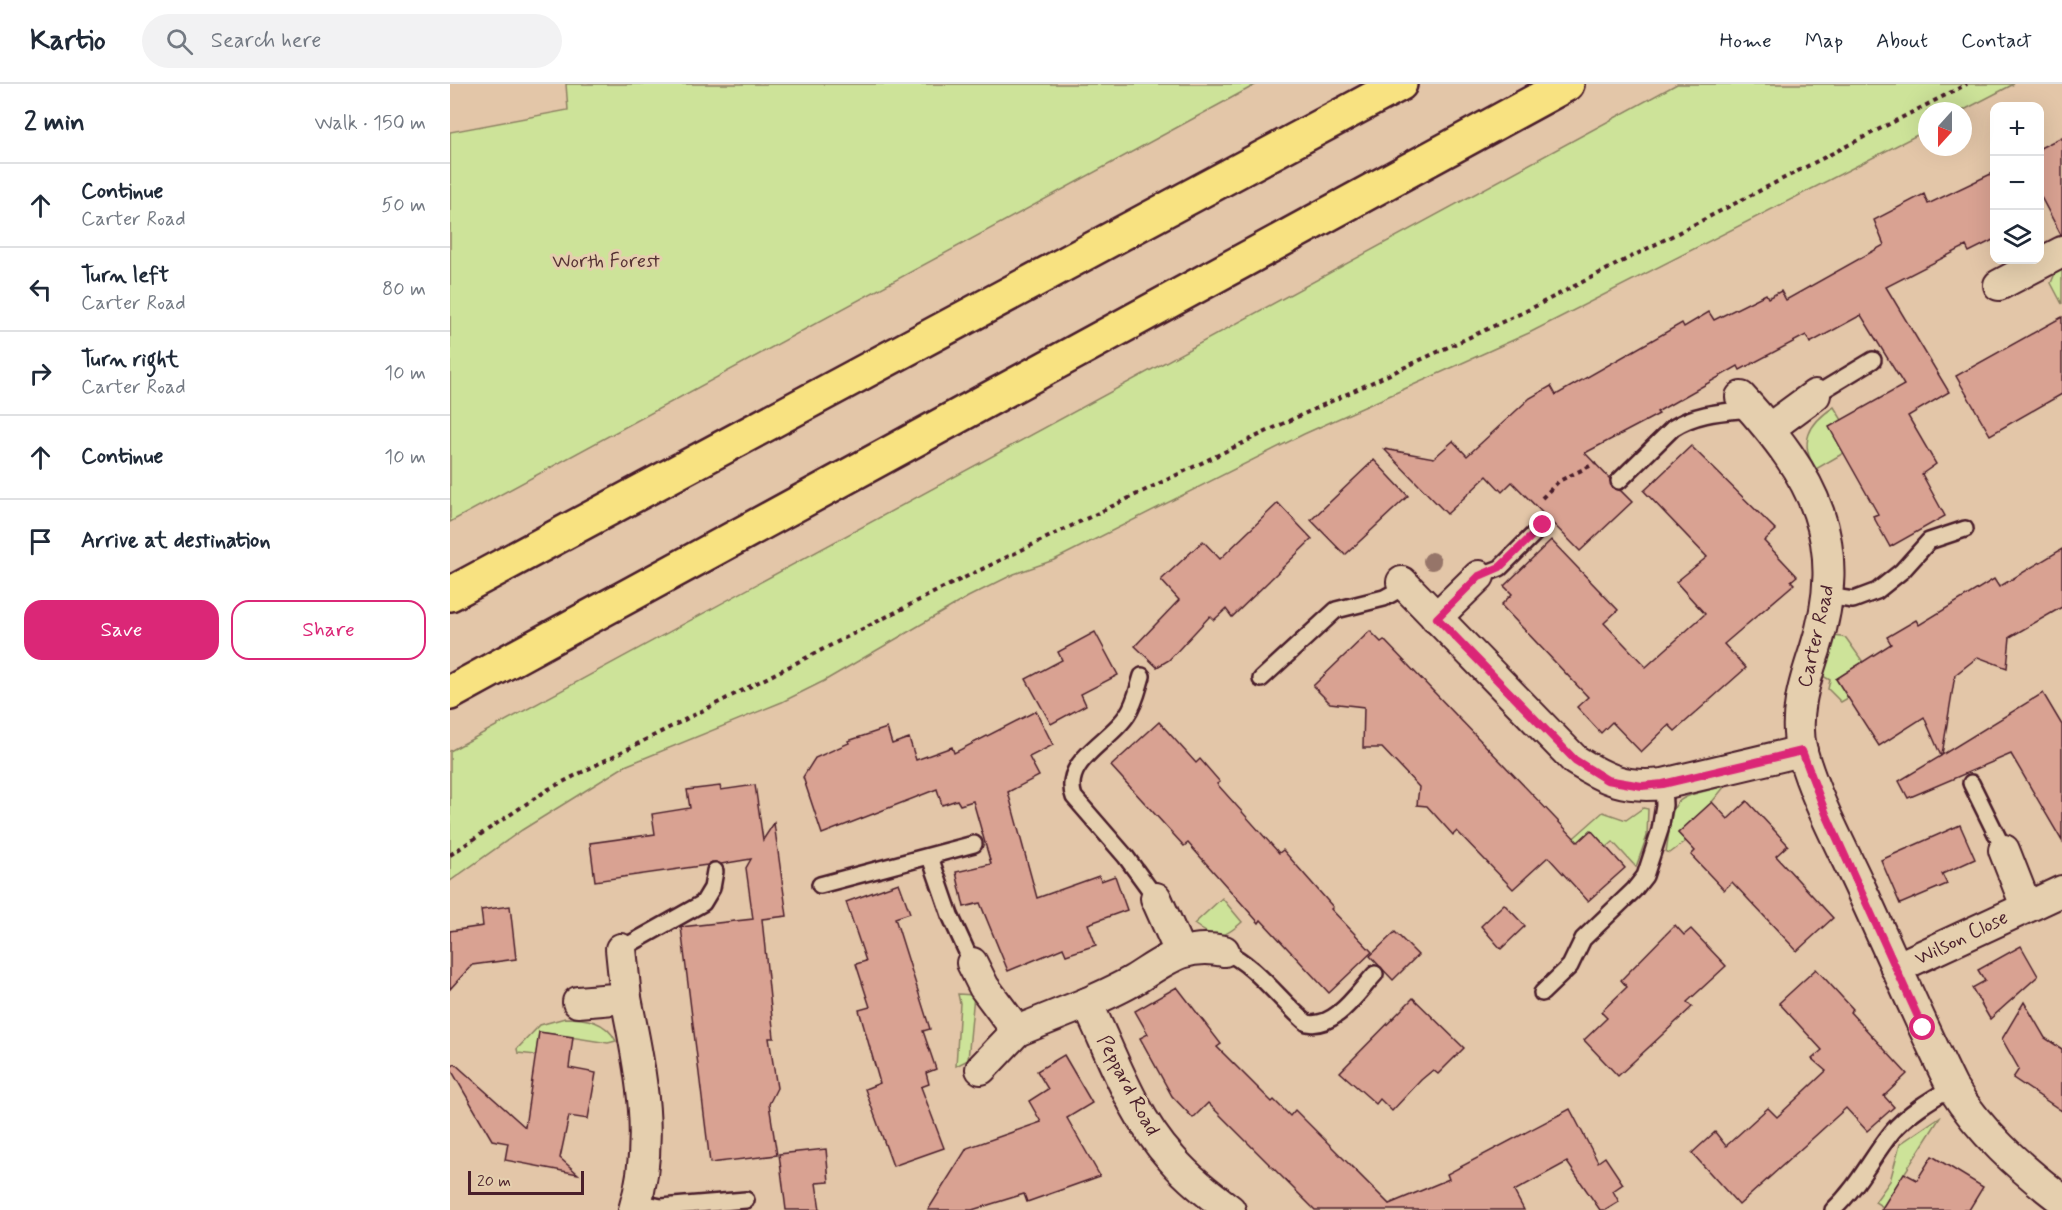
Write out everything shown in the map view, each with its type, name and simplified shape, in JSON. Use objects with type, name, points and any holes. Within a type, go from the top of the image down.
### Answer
[{"type":"highway","points":[[450,594],[1400,84]]},
{"type":"highway","points":[[450,693],[1567,84]]},
{"type":"street","points":[[1999,285],[2062,252]]},
{"type":"street","points":[[1754,412],[1815,395]]},
{"type":"street","name":"Carter Road","points":[[1754,412],[1800,472],[1815,501],[1827,555],[1827,596],[1800,701],[1802,751],[1826,814],[1952,1087],[1971,1117],[1994,1143],[2018,1166],[2062,1200]]},
{"type":"street","points":[[1437,618],[1479,576]]},
{"type":"street","points":[[1404,584],[1575,760],[1607,780],[1642,786],[1663,784],[1802,751]]},
{"type":"street","name":"Wilson Close","points":[[2004,850],[2026,906]]},
{"type":"street","name":"Wilson Close","points":[[1896,968],[2062,891]]},
{"type":"street","points":[[1156,898],[1180,952]]},
{"type":"street","points":[[981,1069],[1017,1031],[1087,1003],[1132,981],[1180,952],[1206,948],[1224,951]]},
{"type":"street","points":[[621,949],[626,998],[644,1103],[645,1139],[635,1206]]},
{"type":"street","points":[[972,963],[984,987],[1017,1031]]},
{"type":"street","points":[[578,1002],[626,998]]},
{"type":"street","name":"Peppard Road","points":[[1087,1003],[1147,1127],[1185,1172],[1230,1210]]},
{"type":"lane","points":[[1815,395],[1873,360]]},
{"type":"lane","points":[[1618,481],[1672,428],[1683,422],[1707,413],[1754,412]]},
{"type":"lane","points":[[1479,576],[1500,567],[1541,527]]},
{"type":"lane","points":[[1827,596],[1853,600],[1877,591],[1902,572],[1929,541],[1965,529]]},
{"type":"lane","points":[[1261,679],[1336,609],[1384,598],[1404,584]]},
{"type":"lane","points":[[1142,676],[1127,716],[1075,771],[1071,788],[1074,797],[1126,857],[1156,898]]},
{"type":"lane","points":[[1971,783],[2004,850]]},
{"type":"lane","points":[[1542,993],[1570,966],[1583,939],[1634,890],[1645,876],[1660,830],[1663,784]]},
{"type":"lane","points":[[820,885],[974,844]]},
{"type":"lane","points":[[930,857],[950,915],[972,963]]},
{"type":"lane","points":[[621,949],[702,903],[712,888],[715,871]]},
{"type":"lane","points":[[1224,951],[1238,957],[1297,1015],[1307,1023],[1316,1025],[1335,1016],[1375,974]]},
{"type":"lane","points":[[1833,1210],[1858,1183],[1893,1132],[1920,1106],[1952,1087]]},
{"type":"lane","points":[[635,1206],[661,1207],[746,1200]]},
{"type":"path","points":[[450,855],[547,790],[933,593],[1280,425],[1526,311],[1967,84]]},
{"type":"path","points":[[1541,527],[1532,508],[1559,481],[1599,462]]},
{"type":"green space","name":"Worth Forest","points":[[566,84],[1257,84],[450,522],[450,132],[568,110]]},
{"type":"green space","points":[[1677,84],[2014,84],[1972,106],[1972,102],[1918,102],[1918,135],[1529,333],[1304,434],[1054,560],[1014,574],[968,597],[824,681],[782,702],[625,766],[522,830],[450,881],[450,751]]},
{"type":"green space","points":[[2062,269],[2062,304],[2051,283],[2056,271]]},
{"type":"green space","points":[[1834,407],[1842,420],[1847,451],[1816,469],[1808,451],[1809,434],[1818,420]]},
{"type":"green space","points":[[1835,636],[1846,638],[1863,662],[1836,679],[1848,698],[1841,702],[1828,689],[1830,680],[1821,675]]},
{"type":"green space","points":[[1725,786],[1712,802],[1678,833],[1686,841],[1670,853],[1666,852],[1673,810],[1677,803],[1683,798]]},
{"type":"green space","points":[[1643,808],[1648,809],[1647,836],[1636,867],[1613,842],[1607,847],[1591,831],[1572,848],[1568,843],[1603,812],[1626,820]]},
{"type":"green space","points":[[1222,898],[1242,922],[1224,935],[1218,936],[1194,924]]},
{"type":"green space","points":[[958,994],[974,995],[968,1060],[956,1066],[960,1003]]},
{"type":"green space","points":[[565,1018],[595,1022],[607,1029],[616,1041],[608,1043],[539,1032],[536,1055],[518,1053],[517,1049],[540,1025]]},
{"type":"green space","points":[[1941,1116],[1883,1207],[1875,1202],[1890,1181],[1900,1144]]},
{"type":"building","points":[[2062,137],[2062,235],[2044,203],[2044,146]]},
{"type":"building","points":[[1990,174],[1990,242],[1969,252],[1966,246],[1886,287],[1949,392],[1908,416],[1936,464],[1922,474],[1945,516],[1890,547],[1873,516],[1878,514],[1829,427],[1904,385],[1861,315],[1810,343],[1806,335],[1740,370],[1738,366],[1657,412],[1659,414],[1585,453],[1610,479],[1612,487],[1621,491],[1632,502],[1580,551],[1512,482],[1502,492],[1487,476],[1447,514],[1384,449],[1434,458],[1453,441],[1467,456],[1530,398],[1551,386],[1556,395],[1682,323],[1684,327],[1709,312],[1714,320],[1766,294],[1768,298],[1781,291],[1786,300],[1884,245],[1874,220],[1924,194],[1928,204]]},
{"type":"building","points":[[2062,317],[2062,394],[1990,435],[1956,376]]},
{"type":"building","points":[[1691,446],[1776,530],[1764,541],[1797,576],[1791,581],[1794,584],[1724,644],[1746,668],[1675,731],[1669,725],[1641,752],[1612,722],[1601,733],[1577,707],[1588,697],[1501,605],[1512,594],[1504,586],[1551,540],[1618,610],[1604,623],[1646,667],[1705,614],[1676,582],[1707,557],[1644,491]]},
{"type":"building","points":[[1374,460],[1408,496],[1345,555],[1311,520]]},
{"type":"building","points":[[1278,503],[1312,539],[1232,617],[1226,609],[1214,620],[1210,616],[1169,660],[1157,667],[1135,646],[1179,600],[1161,580],[1203,541],[1220,559]]},
{"type":"building","points":[[2062,549],[2062,607],[2010,637],[2007,668],[1978,657],[1955,675],[1942,755],[2043,693],[2062,725],[2062,841],[2011,754],[1908,798],[1899,781],[1941,756],[1924,717],[1879,746],[1836,679],[1891,644],[1887,637],[1916,620],[1919,625],[1994,579],[1999,587]]},
{"type":"building","points":[[1370,631],[1381,642],[1384,640],[1578,842],[1591,830],[1625,868],[1588,901],[1548,857],[1513,889],[1457,831],[1453,835],[1427,806],[1417,805],[1419,787],[1382,748],[1363,748],[1364,707],[1330,703],[1313,686]]},
{"type":"building","points":[[1095,632],[1118,675],[1081,694],[1086,705],[1051,724],[1026,679],[1062,660],[1058,652]]},
{"type":"building","points":[[1036,711],[1053,745],[1029,757],[1039,776],[1008,792],[1037,898],[1099,876],[1101,881],[1115,876],[1127,910],[1088,924],[1096,945],[1066,955],[1063,948],[1008,971],[980,903],[964,907],[956,872],[991,864],[973,801],[960,805],[957,800],[942,805],[937,789],[822,834],[803,777],[815,758],[849,743],[848,741],[887,728],[892,744],[909,738],[916,760],[952,747],[954,753]]},
{"type":"building","points":[[1159,722],[1196,763],[1200,759],[1220,782],[1217,784],[1279,853],[1283,850],[1333,907],[1331,909],[1372,952],[1329,993],[1261,920],[1259,923],[1188,843],[1184,846],[1111,766]]},
{"type":"building","points":[[755,785],[763,840],[774,823],[787,916],[762,919],[774,1038],[769,1038],[777,1088],[769,1104],[777,1155],[710,1163],[681,927],[753,919],[746,868],[751,859],[721,864],[712,862],[707,865],[595,881],[590,843],[655,834],[652,814],[690,808],[687,790],[720,786],[721,790]]},
{"type":"building","points":[[1747,801],[1788,845],[1776,856],[1833,918],[1797,951],[1732,882],[1724,890],[1691,855],[1695,851],[1678,833],[1712,802],[1728,819]]},
{"type":"building","points":[[1960,825],[1975,859],[1942,874],[1947,884],[1900,904],[1881,860]]},
{"type":"building","points":[[899,883],[910,913],[895,918],[930,1029],[923,1031],[936,1069],[926,1073],[929,1084],[921,1087],[944,1148],[893,1166],[865,1089],[880,1083],[859,1010],[870,1007],[856,964],[866,961],[846,902]]},
{"type":"building","points":[[1504,904],[1525,926],[1501,949],[1481,926]]},
{"type":"building","points":[[510,906],[516,959],[472,965],[450,989],[450,931],[483,926],[481,910]]},
{"type":"building","points":[[1675,925],[1684,935],[1691,929],[1726,966],[1687,1002],[1692,1007],[1618,1076],[1584,1040],[1607,1018],[1601,1012],[1627,987],[1621,980]]},
{"type":"building","points":[[1395,932],[1418,955],[1393,980],[1370,956]]},
{"type":"building","points":[[2021,946],[2038,976],[1990,1019],[1972,988],[1985,981],[1978,970]]},
{"type":"building","points":[[1816,969],[1853,1009],[1850,1012],[1907,1074],[1884,1096],[1894,1107],[1867,1131],[1846,1108],[1739,1205],[1692,1153],[1715,1132],[1726,1146],[1768,1108],[1777,1117],[1826,1071],[1812,1059],[1822,1050],[1779,1003]]},
{"type":"building","points":[[1177,987],[1221,1044],[1217,1047],[1272,1102],[1274,1100],[1290,1116],[1295,1110],[1389,1204],[1449,1179],[1447,1174],[1570,1109],[1598,1162],[1605,1157],[1623,1184],[1613,1191],[1619,1202],[1606,1210],[1600,1210],[1567,1162],[1514,1191],[1524,1210],[1315,1210],[1208,1103],[1193,1118],[1172,1096],[1140,1038],[1148,1034],[1135,1011]]},
{"type":"building","points":[[1413,998],[1464,1048],[1438,1074],[1433,1070],[1421,1080],[1392,1111],[1380,1099],[1376,1104],[1340,1072]]},
{"type":"building","points":[[2024,1002],[2045,1038],[2062,1049],[2062,1111],[2013,1078],[2019,1069],[2002,1039]]},
{"type":"building","points":[[539,1032],[573,1037],[569,1068],[596,1073],[588,1119],[569,1116],[560,1158],[578,1174],[505,1160],[508,1143],[492,1140],[450,1068],[455,1064],[525,1127]]},
{"type":"building","points":[[1064,1055],[1092,1103],[1067,1118],[1100,1176],[1027,1202],[1024,1194],[972,1210],[928,1210],[967,1148],[1041,1122],[1029,1101],[1048,1089],[1037,1071]]},
{"type":"building","points":[[826,1149],[829,1182],[816,1183],[820,1210],[786,1210],[779,1154]]},
{"type":"building","points":[[1932,1156],[1983,1187],[1969,1210],[1881,1210],[1904,1173],[1917,1180]]},
{"type":"route","points":[[1543,525],[1500,567],[1479,576],[1437,618],[1575,760],[1607,780],[1642,786],[1663,784],[1802,751],[1826,814],[1923,1028]]}]
